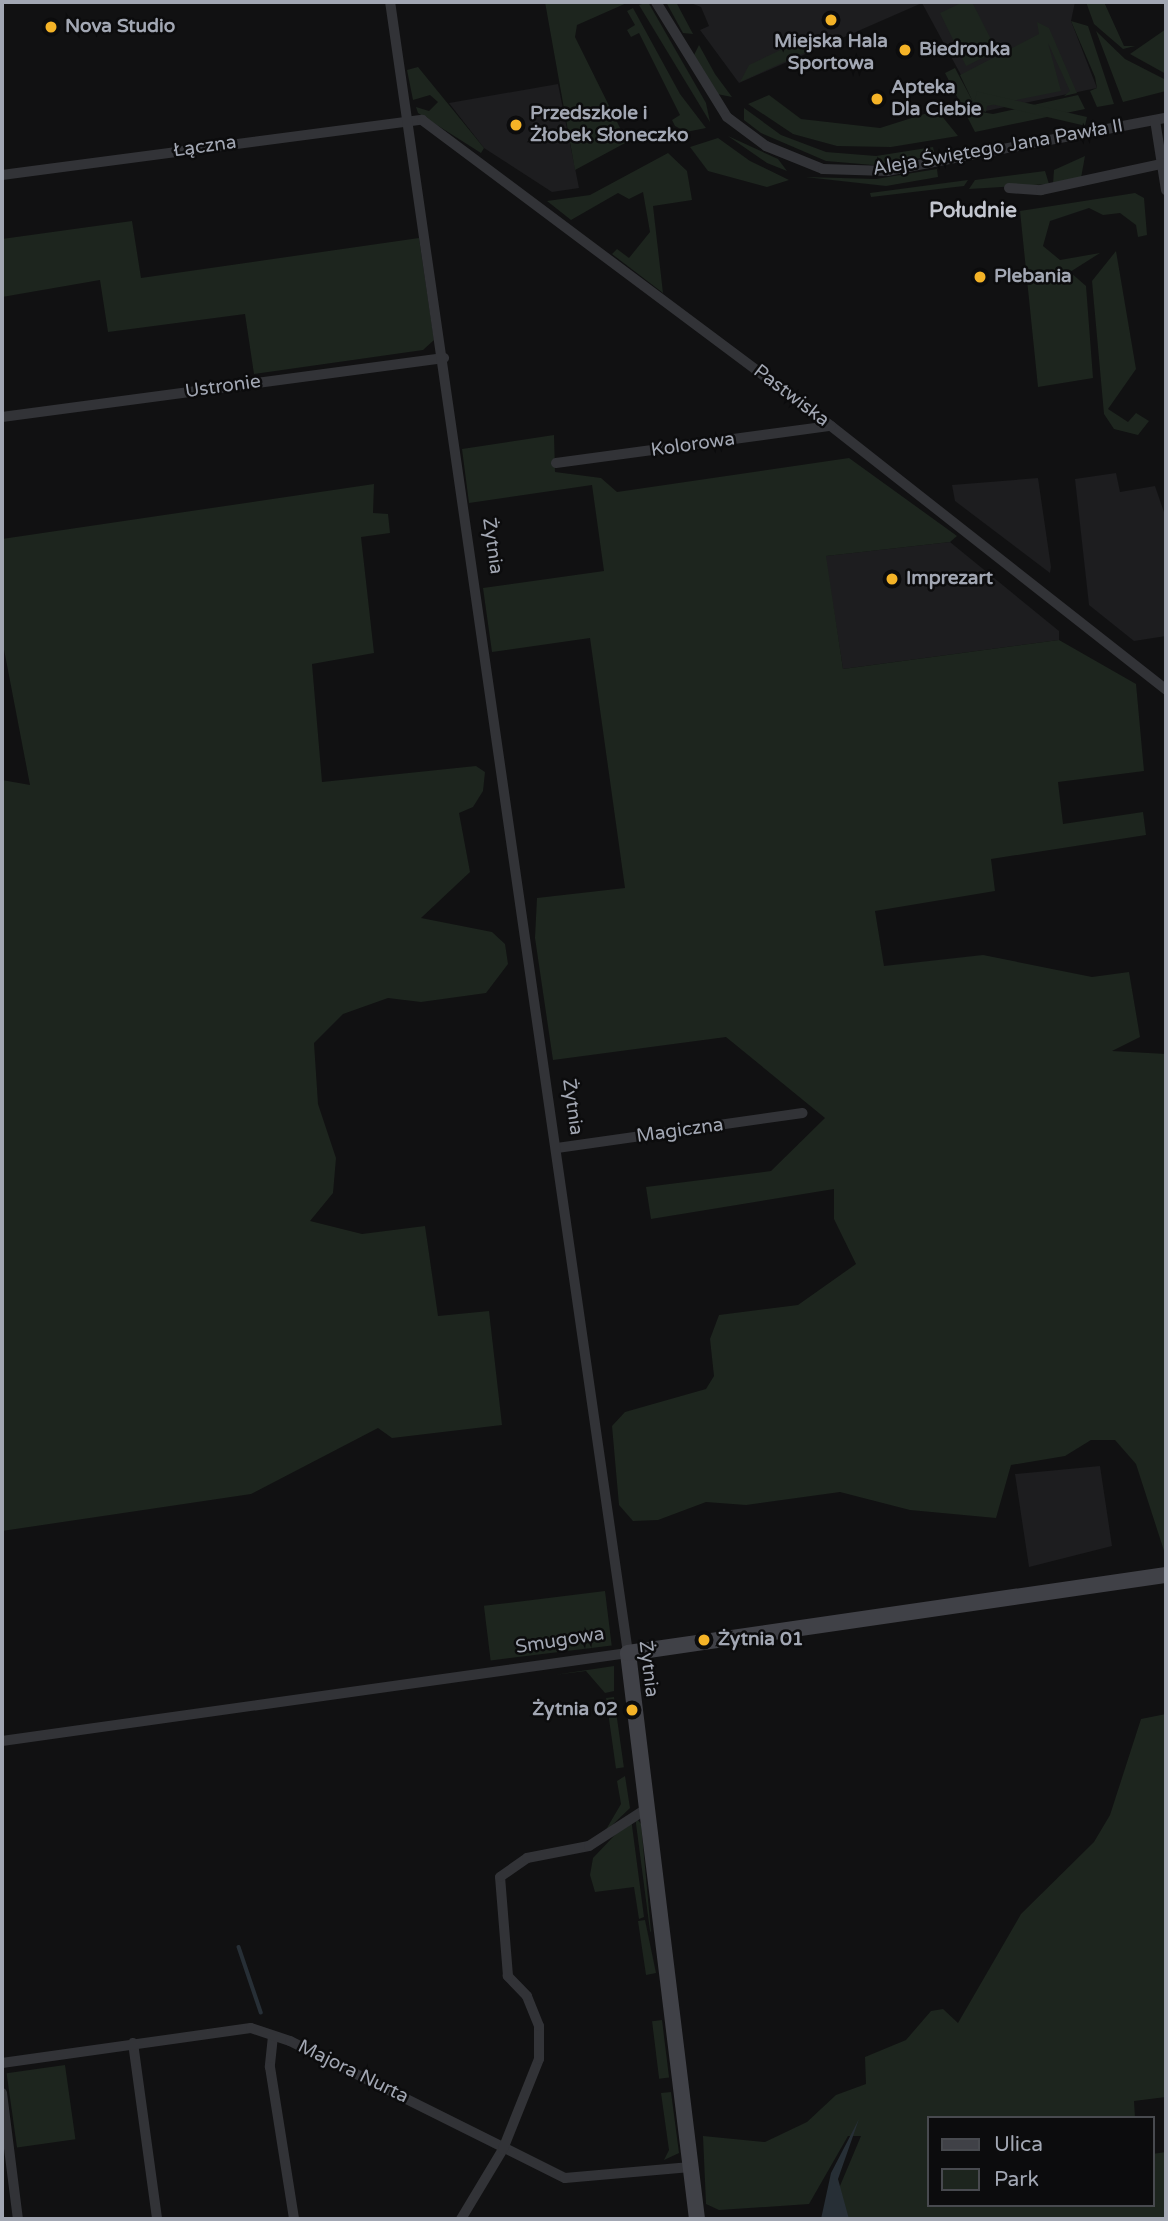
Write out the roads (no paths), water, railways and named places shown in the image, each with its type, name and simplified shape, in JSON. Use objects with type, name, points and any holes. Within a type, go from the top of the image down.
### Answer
[{"type":"street","name":"Żytnia","points":[[390,2],[444,358],[628,1653],[697,2219]]},
{"type":"street","name":"Aleja Świętego Jana Pawła II","points":[[656,2],[727,117],[766,146],[822,169],[887,171],[1161,119]]},
{"type":"street","name":"Łączna","points":[[2,175],[407,119]]},
{"type":"street","name":"Pastwiska","points":[[407,119],[422,120],[831,426],[1166,690]]},
{"type":"street","points":[[1161,119],[1166,190]]},
{"type":"street","points":[[1009,188],[1041,190],[1164,163]]},
{"type":"street","name":"Ustronie","points":[[2,417],[444,358]]},
{"type":"street","name":"Kolorowa","points":[[556,464],[831,426]]},
{"type":"street","name":"Magiczna","points":[[557,1148],[803,1113]]},
{"type":"street","name":"Smugowa","points":[[2,1741],[1166,1575]]},
{"type":"street","points":[[461,2219],[503,2149],[530,2092],[539,2037],[527,1996],[508,1976],[500,1877],[527,1858],[589,1846],[646,1809]]},
{"type":"street","name":"Majora Nurta","points":[[2,2063],[215,2030],[251,2028],[273,2036],[565,2178],[691,2167]]},
{"type":"street","points":[[273,2036],[270,2067],[294,2219]]},
{"type":"street","points":[[133,2043],[157,2219]]},
{"type":"street","points":[[2,2093],[18,2219]]},
{"type":"waterway","points":[[239,1947],[261,2012]]},
{"type":"place","name":"Miejska Hala Sportowa","points":[[831,20]]},
{"type":"place","name":"Nova Studio","points":[[51,27]]},
{"type":"place","name":"Biedronka","points":[[905,50]]},
{"type":"place","name":"Apteka Dla Ciebie","points":[[877,99]]},
{"type":"place","name":"Przedszkole i Żłobek Słoneczko","points":[[516,125]]},
{"type":"place","name":"Plebania","points":[[980,277]]},
{"type":"place","name":"Imprezart","points":[[892,579]]},
{"type":"place","name":"Żytnia 01","points":[[704,1640]]},
{"type":"place","name":"Żytnia 02","points":[[632,1710]]},
{"type":"district","name":"Południe","points":[[973,211]]}]
